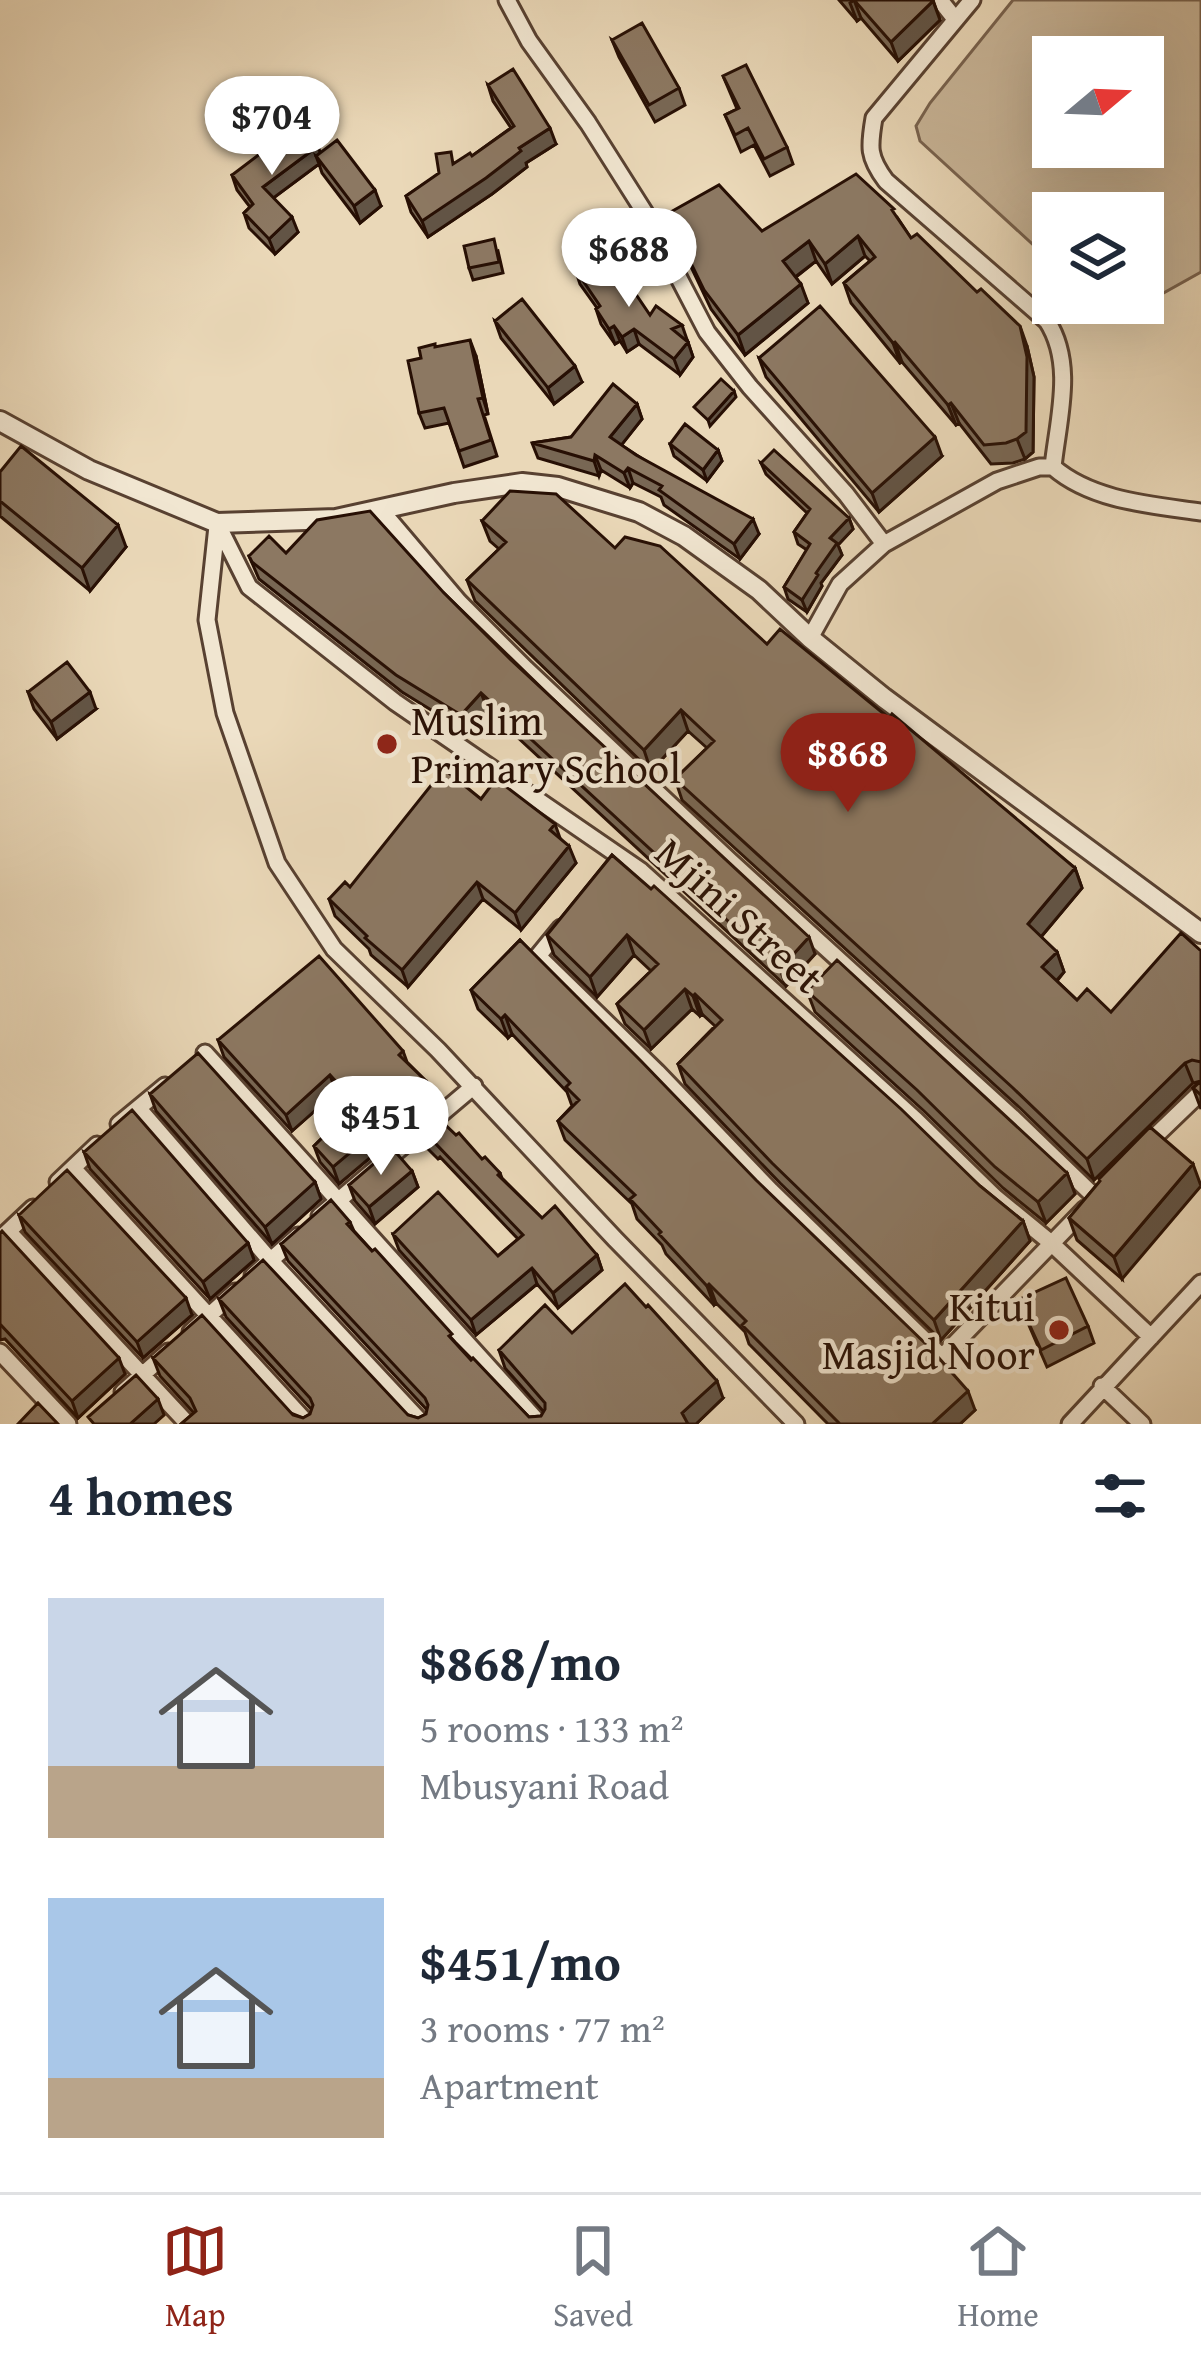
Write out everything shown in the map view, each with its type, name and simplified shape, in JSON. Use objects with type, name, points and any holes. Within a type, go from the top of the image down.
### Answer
[{"type":"street","points":[[506,0],[645,213],[707,332],[884,544]]},
{"type":"street","points":[[940,0],[955,19]]},
{"type":"street","points":[[973,0],[874,118],[872,162],[886,181],[1047,321],[1057,336],[1064,366],[1053,467]]},
{"type":"street","points":[[0,421],[89,470],[217,523],[337,519],[522,484],[558,487],[639,512],[684,536],[759,590],[884,698],[1201,933]]},
{"type":"street","points":[[810,638],[840,584],[884,544],[998,481],[1039,467],[1053,467],[1065,478],[1114,497],[1201,512]]},
{"type":"street","points":[[380,509],[458,602],[526,669],[1012,1117],[1102,1192],[942,1357],[538,956],[565,922]]},
{"type":"street","points":[[217,523],[208,620],[225,713],[277,863],[334,949],[474,1086],[630,1255],[796,1424]]},
{"type":"street","name":"Mjini Street","points":[[217,523],[249,586],[395,702],[641,871],[1150,1336]]},
{"type":"street","points":[[606,872],[620,856]]},
{"type":"street","points":[[316,964],[334,949]]},
{"type":"street","points":[[189,1067],[224,1038]]},
{"type":"street","points":[[205,1053],[540,1424]]},
{"type":"street","points":[[172,1081],[4,1235],[188,1424]]},
{"type":"street","points":[[115,1400],[337,1201],[474,1086]]},
{"type":"street","points":[[1130,1160],[1201,1091]]},
{"type":"street","points":[[139,1108],[270,1260],[423,1424]]},
{"type":"street","points":[[73,1168],[308,1424]]},
{"type":"street","points":[[1070,1424],[1201,1283]]},
{"type":"street","points":[[0,1352],[68,1424]]},
{"type":"street","points":[[1102,1386],[1142,1424]]},
{"type":"shaded area","points":[[1013,0],[1201,0],[1201,272],[1164,293],[1164,192],[1032,192],[1032,244],[920,141],[916,126]]},
{"type":"building","points":[[854,0],[933,0],[933,1],[891,42]]},
{"type":"building","points":[[642,23],[679,88],[649,105],[612,40]]},
{"type":"building","points":[[746,65],[787,147],[764,159],[748,128],[735,135],[725,115],[739,108],[723,76]]},
{"type":"building","points":[[513,69],[550,128],[422,221],[406,196],[439,173],[436,154],[451,152],[453,164],[514,126],[488,85]]},
{"type":"building","points":[[301,123],[318,146],[263,187],[292,217],[269,239],[244,213],[253,204],[232,175]]},
{"type":"building","points":[[337,140],[375,190],[354,206],[316,156]]},
{"type":"building","points":[[856,174],[894,209],[911,238],[917,234],[1020,326],[1027,357],[1026,432],[1017,439],[984,445],[844,283],[875,257],[858,236],[825,264],[809,241],[783,261],[801,284],[738,335],[704,290],[667,214],[719,185],[762,231]]},
{"type":"building","points":[[494,239],[499,262],[469,268],[464,246]]},
{"type":"building","points":[[597,254],[625,295],[633,290],[650,315],[656,306],[682,325],[672,329],[688,342],[674,359],[634,329],[622,337],[614,326],[609,329],[575,269]]},
{"type":"building","points":[[522,299],[575,366],[548,388],[495,321]]},
{"type":"building","points":[[820,306],[935,437],[872,493],[759,358]]},
{"type":"building","points":[[470,340],[483,398],[478,399],[491,440],[459,451],[444,408],[419,413],[408,361],[421,358],[419,348]]},
{"type":"building","points":[[721,379],[734,391],[708,420],[694,407]]},
{"type":"building","points":[[613,384],[637,404],[610,437],[753,519],[734,544],[659,490],[662,486],[628,468],[624,473],[595,455],[594,461],[532,443],[571,437]]},
{"type":"building","points":[[685,424],[718,450],[703,470],[670,444]]},
{"type":"building","points":[[21,446],[118,525],[82,568],[0,501],[0,472]]},
{"type":"building","points":[[774,450],[849,518],[830,538],[837,543],[802,600],[784,587],[810,544],[794,532],[810,509],[761,463]]},
{"type":"building","points":[[510,491],[556,494],[615,548],[625,537],[660,546],[767,644],[780,629],[889,718],[892,714],[1075,868],[1028,924],[1057,952],[1042,967],[1077,1000],[1087,989],[1111,1012],[1181,933],[1201,951],[1201,1062],[1185,1063],[1087,1159],[675,779],[714,741],[681,710],[644,750],[467,580],[506,542],[482,521]]},
{"type":"building","points":[[370,511],[511,660],[809,937],[780,969],[481,693],[461,715],[396,675],[249,556],[269,536],[286,553],[317,520]]},
{"type":"building","points":[[67,662],[90,692],[51,722],[28,692]]},
{"type":"building","points":[[444,769],[481,799],[496,779],[555,824],[550,830],[569,846],[515,913],[477,882],[402,970],[329,899],[345,882],[350,887]]},
{"type":"building","points":[[612,855],[651,889],[654,886],[1023,1221],[934,1320],[678,1064],[722,1020],[685,989],[644,1030],[617,1004],[658,964],[627,935],[590,977],[547,935]]},
{"type":"building","points":[[520,940],[968,1391],[932,1424],[840,1424],[659,1234],[630,1199],[635,1195],[558,1121],[579,1100],[566,1087],[570,1083],[505,1015],[501,1019],[471,990]]},
{"type":"building","points":[[319,956],[403,1051],[399,1055],[427,1082],[417,1097],[333,1167],[314,1146],[356,1104],[330,1075],[286,1115],[218,1040]]},
{"type":"building","points":[[837,960],[1067,1173],[1038,1202],[807,991]]},
{"type":"building","points":[[198,1053],[315,1182],[265,1227],[150,1094]]},
{"type":"building","points":[[132,1110],[248,1243],[203,1282],[84,1152]]},
{"type":"building","points":[[435,1115],[485,1157],[542,1218],[555,1206],[597,1255],[553,1293],[532,1268],[471,1320],[393,1234],[438,1192],[498,1256],[523,1235],[418,1129]]},
{"type":"building","points":[[1150,1127],[1193,1164],[1114,1257],[1069,1218]]},
{"type":"building","points":[[392,1148],[412,1171],[369,1207],[349,1185]]},
{"type":"building","points":[[67,1170],[186,1298],[137,1342],[19,1215]]},
{"type":"building","points":[[331,1200],[350,1222],[347,1224],[375,1249],[452,1334],[449,1336],[529,1417],[541,1416],[545,1403],[499,1350],[545,1305],[572,1333],[625,1284],[717,1381],[682,1413],[688,1424],[181,1424],[196,1411],[153,1358],[202,1315],[293,1415],[310,1414],[310,1398],[219,1299],[263,1260],[408,1415],[426,1414],[425,1398],[281,1244]]},
{"type":"building","points":[[2,1231],[119,1358],[72,1401],[0,1324]]},
{"type":"building","name":"Kitui Masjid Noor","points":[[1066,1278],[1088,1326],[1041,1350],[1018,1300]]},
{"type":"building","points":[[136,1375],[158,1399],[130,1424],[94,1424],[88,1417]]},
{"type":"building","points":[[38,1403],[58,1424],[18,1424]]},
{"type":"place","name":"Muslim Primary School","points":[[387,744]]},
{"type":"place","name":"Kitui Masjid Noor","points":[[1059,1330]]}]
